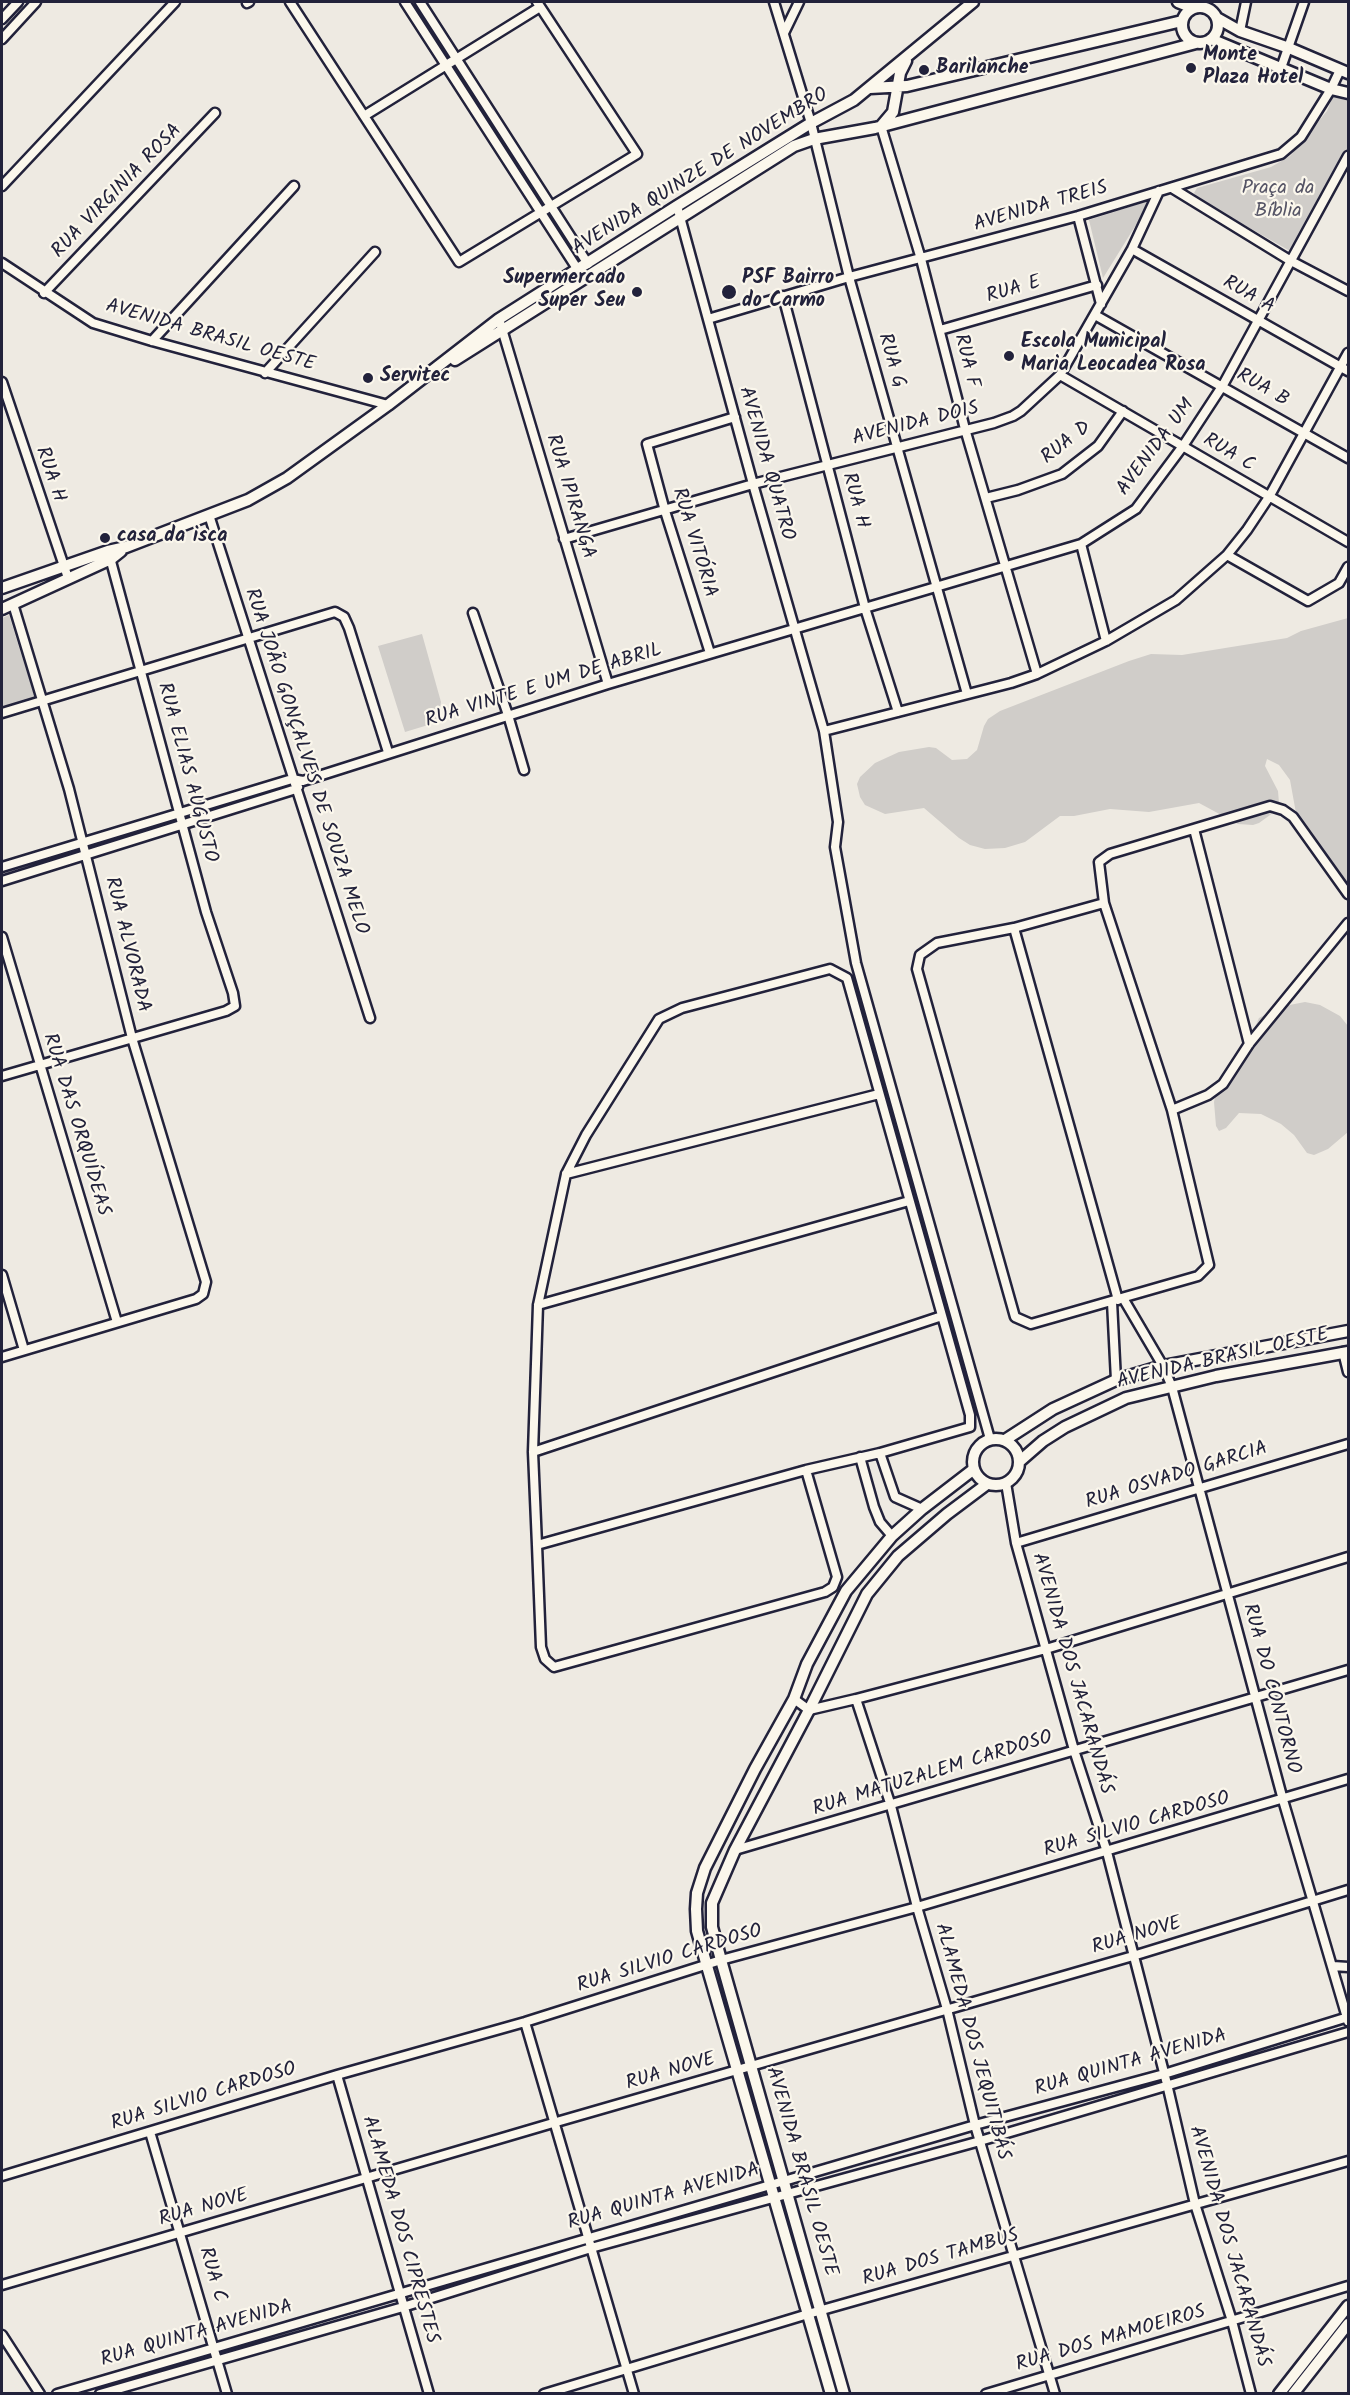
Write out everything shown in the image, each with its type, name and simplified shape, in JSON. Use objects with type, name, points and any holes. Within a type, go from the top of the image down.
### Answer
[{"type":"street","points":[[2,19],[18,2]]},
{"type":"street","points":[[2,39],[36,2]]},
{"type":"street","points":[[2,186],[175,2]]},
{"type":"street","points":[[290,2],[364,116],[459,262],[637,154],[539,4],[458,59],[364,116]]},
{"type":"street","points":[[405,2],[578,270]]},
{"type":"street","points":[[420,2],[553,206],[588,264]]},
{"type":"street","name":"RUA G","points":[[774,2],[811,123],[849,277],[967,694]]},
{"type":"street","points":[[784,33],[799,2]]},
{"type":"street","name":"AVENIDA QUINZE DE NOVEMBRO","points":[[433,371],[502,331],[811,123],[840,108],[870,88],[973,2]]},
{"type":"street","points":[[1178,2],[1193,8]]},
{"type":"street","points":[[1240,31],[1246,2]]},
{"type":"street","points":[[1281,68],[1304,2]]},
{"type":"street","points":[[1217,18],[1216,33],[1211,39],[1196,43],[1187,38],[1182,30],[1185,13],[1193,8],[1204,7],[1214,13],[1217,18],[1240,31],[1344,71]]},
{"type":"street","points":[[870,88],[898,87],[1182,21]]},
{"type":"street","points":[[1211,39],[1331,89],[1348,93]]},
{"type":"street","name":"AVENIDA QUINZE DE NOVEMBRO","points":[[2,609],[126,547],[248,500],[287,478],[500,319],[588,264],[794,146],[814,139],[882,126],[1196,43]]},
{"type":"street","points":[[882,126],[893,112],[902,67],[914,51]]},
{"type":"street","name":"AVENIDA TREIS","points":[[708,319],[849,277],[1078,216],[1281,154],[1301,137],[1344,71]]},
{"type":"street","name":"RUA VIRGINIA ROSA","points":[[44,293],[215,113]]},
{"type":"street","name":"RUA F","points":[[882,126],[921,259],[965,429],[1036,674]]},
{"type":"street","name":"AVENIDA UM","points":[[795,627],[1080,544],[1136,508],[1183,446],[1222,386],[1348,156]]},
{"type":"street","points":[[152,341],[294,186]]},
{"type":"street","points":[[1172,188],[1291,261],[1348,291]]},
{"type":"street","name":"AVENIDA DOIS","points":[[564,539],[753,484],[994,423],[1013,416],[1060,375],[1132,249],[1160,191]]},
{"type":"street","name":"AVENIDA QUATRO","points":[[679,211],[753,484],[824,731],[838,822],[835,847],[856,963],[990,1439]]},
{"type":"street","points":[[1078,216],[1101,304]]},
{"type":"street","name":"RUA A","points":[[1132,249],[1345,369]]},
{"type":"street","points":[[265,373],[375,252]]},
{"type":"street","name":"AVENIDA BRASIL OESTE","points":[[2,263],[44,293],[93,323],[265,373],[387,405]]},
{"type":"street","name":"RUA E","points":[[940,330],[1097,285]]},
{"type":"street","name":"RUA H","points":[[783,296],[865,608],[898,712]]},
{"type":"street","name":"RUA B","points":[[1095,315],[1348,458]]},
{"type":"street","name":"RUA IPIRANGA","points":[[500,319],[608,684]]},
{"type":"street","points":[[824,731],[1036,674],[1106,641],[1176,600],[1227,555],[1269,497],[1304,433],[1345,369],[1348,353]]},
{"type":"street","name":"RUA C","points":[[1060,375],[1348,542]]},
{"type":"street","name":"RUA H","points":[[2,382],[68,578]]},
{"type":"street","name":"RUA D","points":[[986,498],[1062,474],[1098,446],[1123,411]]},
{"type":"street","points":[[2,420],[12,416]]},
{"type":"street","name":"RUA VITÓRIA","points":[[710,653],[665,511],[647,445],[649,442],[735,417]]},
{"type":"street","name":"RUA JOÃO GONÇALVES DE SOUZA MELO","points":[[209,515],[370,1017]]},
{"type":"street","points":[[1080,544],[1106,641]]},
{"type":"street","name":"AVENIDA QUINZE DE NOVEMBRO","points":[[2,588],[63,566],[109,555]]},
{"type":"street","name":"RUA ELIAS AUGUSTO","points":[[109,555],[206,912],[235,1003],[235,1006],[226,1011],[132,1038]]},
{"type":"street","points":[[1227,555],[1308,601],[1339,582],[1348,567]]},
{"type":"street","name":"RUA ALVORADA","points":[[13,604],[43,700],[86,854],[132,1038],[205,1279],[203,1294],[188,1302],[117,1322]]},
{"type":"street","points":[[2,713],[331,612],[339,613],[344,617],[349,628],[388,752]]},
{"type":"street","points":[[473,613],[524,770]]},
{"type":"street","name":"RUA VINTE E UM DE ABRIL","points":[[2,867],[292,779],[303,781],[388,752],[795,627]]},
{"type":"street","name":"RUA VINTE E UM DE ABRIL","points":[[296,789],[303,781]]},
{"type":"street","points":[[2,881],[296,789]]},
{"type":"street","points":[[1104,903],[1014,928],[937,943],[920,955],[917,969],[1015,1317],[1031,1324],[1198,1276],[1209,1265],[1172,1110],[1104,903],[1100,862],[1110,854],[1270,806],[1283,810],[1293,818],[1348,894]]},
{"type":"street","points":[[1194,829],[1249,1044]]},
{"type":"street","points":[[1172,1110],[1208,1095],[1223,1084],[1249,1044],[1348,923]]},
{"type":"street","points":[[1014,928],[1118,1300],[1116,1380]]},
{"type":"street","name":"RUA DAS ORQUÍDEAS","points":[[2,937],[117,1322]]},
{"type":"street","points":[[537,1545],[806,1470],[880,1453],[970,1427],[970,1416],[847,978],[830,969],[682,1008],[659,1019],[586,1135],[566,1174],[538,1305],[533,1452],[541,1647],[545,1659],[554,1667],[825,1592],[833,1587],[837,1578],[806,1470]]},
{"type":"street","points":[[2,1076],[132,1038]]},
{"type":"street","points":[[566,1174],[879,1094]]},
{"type":"street","points":[[538,1305],[909,1201]]},
{"type":"street","points":[[2,1275],[24,1350]]},
{"type":"street","name":"RUA DO CONTORNO","points":[[1118,1300],[1163,1366],[1172,1387],[1227,1594],[1257,1696],[1283,1800],[1348,2019]]},
{"type":"street","points":[[533,1452],[942,1316]]},
{"type":"street","points":[[2,1357],[117,1322]]},
{"type":"street","name":"AVENIDA BRASIL OESTE","points":[[1005,1440],[1053,1409],[1116,1380],[1163,1366],[1343,1331]]},
{"type":"street","points":[[1346,1352],[1348,1372]]},
{"type":"street","name":"AVENIDA BRASIL OESTE","points":[[1020,1461],[1043,1440],[1088,1414],[1126,1398],[1346,1352]]},
{"type":"street","points":[[990,1439],[1005,1440],[1016,1449],[1020,1461],[1016,1474],[1006,1484],[987,1484],[981,1480],[972,1462],[977,1448],[990,1439]]},
{"type":"street","name":"RUA OSVADO GARCIA","points":[[1016,1543],[1348,1444]]},
{"type":"street","points":[[880,1453],[895,1497],[922,1509]]},
{"type":"street","points":[[860,1457],[874,1507],[898,1556]]},
{"type":"street","name":"AVENIDA BRASIL OESTE","points":[[831,2394],[697,1931],[698,1893],[705,1868],[755,1769],[794,1699],[807,1664],[846,1592],[889,1540],[922,1509],[974,1469]]},
{"type":"street","name":"AVENIDA BRASIL OESTE","points":[[844,2394],[721,1960],[710,1912],[735,1850],[867,1594],[898,1556],[947,1514],[987,1484]]},
{"type":"street","name":"AVENIDA DOS JACARANDÁS","points":[[1006,1484],[1016,1543],[1074,1750],[1107,1852],[1167,2084],[1195,2204],[1232,2321],[1251,2394]]},
{"type":"street","points":[[794,1699],[809,1710],[856,1700],[1046,1649],[1348,1557]]},
{"type":"street","name":"RUA MATUZALEM CARDOSO","points":[[735,1850],[1348,1670]]},
{"type":"street","name":"ALAMEDA DOS JEQUITIBÁS","points":[[856,1700],[891,1806],[917,1907],[947,2008],[975,2125],[1055,2394]]},
{"type":"street","name":"RUA SILVIO CARDOSO","points":[[2,2176],[337,2075],[525,2022],[721,1960],[917,1907],[1348,1779]]},
{"type":"street","name":"RUA NOVE","points":[[2,2285],[553,2123],[739,2071],[947,2008],[1133,1956],[1348,1890]]},
{"type":"street","points":[[1333,1966],[1347,1965]]},
{"type":"street","name":"RUA QUINTA AVENIDA","points":[[57,2394],[588,2237],[975,2125],[1164,2074],[1348,2019]]},
{"type":"street","points":[[525,2022],[634,2394]]},
{"type":"street","name":"RUA QUINTA AVENIDA","points":[[100,2394],[403,2307],[591,2248],[980,2141],[1348,2032]]},
{"type":"street","name":"ALAMEDA DOS CIPRESTES","points":[[337,2075],[429,2394]]},
{"type":"street","name":"RUA C","points":[[150,2132],[182,2233],[227,2394]]},
{"type":"street","name":"RUA DOS TAMBUS","points":[[544,2394],[1014,2254],[1348,2161]]},
{"type":"street","name":"RUA DOS MAMOEIROS","points":[[986,2394],[1348,2286]]},
{"type":"street","points":[[1279,2394],[1348,2306]]},
{"type":"street","points":[[1293,2394],[1348,2324]]},
{"type":"street","points":[[2,2335],[40,2394]]},
{"type":"green space","name":"Praça da Bíblia","points":[[1333,96],[1348,101],[1348,149],[1290,251],[1197,198],[1194,193],[1197,188],[1271,167],[1290,156],[1327,111]]},
{"type":"green space","points":[[1148,201],[1147,207],[1103,278],[1089,220]]},
{"type":"green space","points":[[9,615],[35,698],[2,708],[2,618]]},
{"type":"green space","points":[[1348,618],[1348,896],[1298,824],[1290,780],[1279,765],[1267,759],[1265,766],[1278,791],[1279,803],[1277,810],[1253,825],[1238,824],[1199,803],[1149,812],[1110,809],[1074,816],[1060,816],[1025,842],[1005,848],[985,849],[970,845],[959,838],[924,808],[885,814],[865,805],[860,797],[857,784],[860,777],[875,763],[899,752],[929,747],[936,748],[952,760],[967,759],[977,750],[988,719],[1000,711],[1129,661],[1151,654],[1182,655],[1287,638],[1301,631]]},
{"type":"green space","points":[[422,634],[441,702],[438,722],[405,732],[378,646]]},
{"type":"green space","points":[[1305,1002],[1320,1005],[1340,1016],[1348,1026],[1348,1132],[1328,1149],[1314,1155],[1307,1153],[1294,1135],[1281,1124],[1261,1114],[1239,1113],[1226,1128],[1219,1131],[1216,1126],[1214,1102],[1216,1093],[1241,1059],[1259,1018],[1279,1007]]},
{"type":"place","name":"Monte Plaza Hotel","points":[[1191,68]]},
{"type":"place","name":"Barilanche","points":[[924,70]]},
{"type":"place","name":"Supermercado Super Seu","points":[[637,292]]},
{"type":"place","name":"PSF Bairro do Carmo","points":[[729,292]]},
{"type":"place","name":"Escola Municipal Maria Leocadea Rosa","points":[[1009,356]]},
{"type":"place","name":"Servitec","points":[[368,378]]},
{"type":"place","name":"casa da isca","points":[[105,538]]}]
